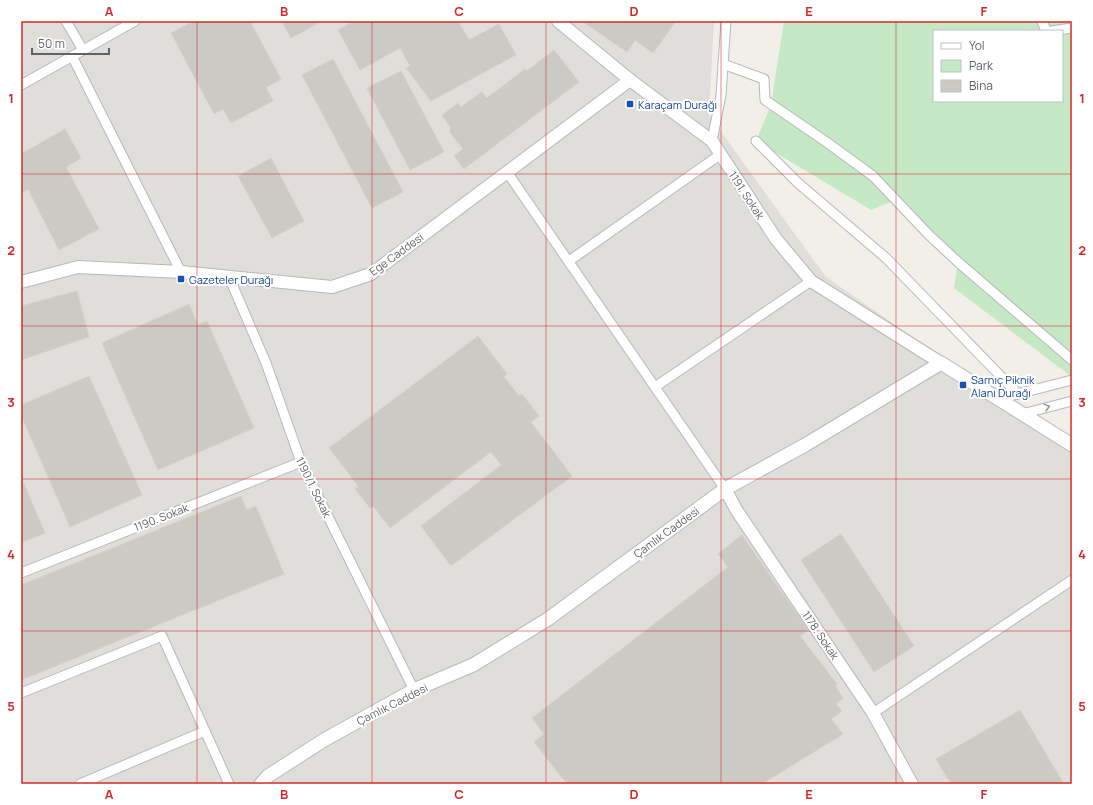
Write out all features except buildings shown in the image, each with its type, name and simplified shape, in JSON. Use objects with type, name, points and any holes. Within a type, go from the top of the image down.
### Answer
[{"type":"main road","points":[[941,363],[1072,445]]},
{"type":"main road","name":"Çamlık Caddesi","points":[[261,784],[268,776],[324,740],[414,690],[473,665],[548,619],[726,489],[805,445],[941,363]]},
{"type":"street","points":[[66,21],[83,50]]},
{"type":"street","points":[[21,85],[134,21]]},
{"type":"street","name":"1191. Sokak","points":[[558,21],[630,80],[712,142],[776,239],[811,281],[941,363]]},
{"type":"street","points":[[712,142],[721,94],[726,21]]},
{"type":"street","points":[[1058,30],[1072,28]]},
{"type":"street","points":[[72,56],[181,272]]},
{"type":"street","points":[[723,64],[764,79],[765,100],[825,141],[872,176],[934,239],[1072,360]]},
{"type":"street","name":"Ege Caddesi","points":[[21,282],[78,267],[181,272],[332,287],[370,274],[630,80]]},
{"type":"street","points":[[756,141],[798,183],[886,258],[1018,394]]},
{"type":"street","points":[[568,261],[721,154]]},
{"type":"street","points":[[507,172],[726,489]]},
{"type":"street","name":"1190/1. Sokak","points":[[229,277],[266,363],[301,462],[414,690]]},
{"type":"street","points":[[655,387],[811,281]]},
{"type":"street","points":[[998,399],[1072,380]]},
{"type":"street","points":[[1022,414],[1072,401]]},
{"type":"street","name":"1190. Sokak","points":[[21,573],[301,462]]},
{"type":"street","name":"1178. Sokak","points":[[726,489],[737,510],[873,713],[912,784]]},
{"type":"street","points":[[873,713],[1072,580]]},
{"type":"street","points":[[21,693],[162,636],[229,784]]},
{"type":"street","points":[[80,784],[205,731]]},
{"type":"shaded area","points":[[21,21],[714,21],[709,115],[826,277],[1072,447],[1072,784],[21,784]]},
{"type":"green space","points":[[784,21],[1072,21],[1072,377],[954,288],[958,262],[895,200],[871,210],[756,141],[771,105]]},
{"type":"place","name":"Karaçam Durağı","points":[[630,104]]},
{"type":"place","name":"Gazeteler Durağı","points":[[181,279]]},
{"type":"place","name":"Sarnıç Piknik Alanı Durağı","points":[[963,385]]}]
